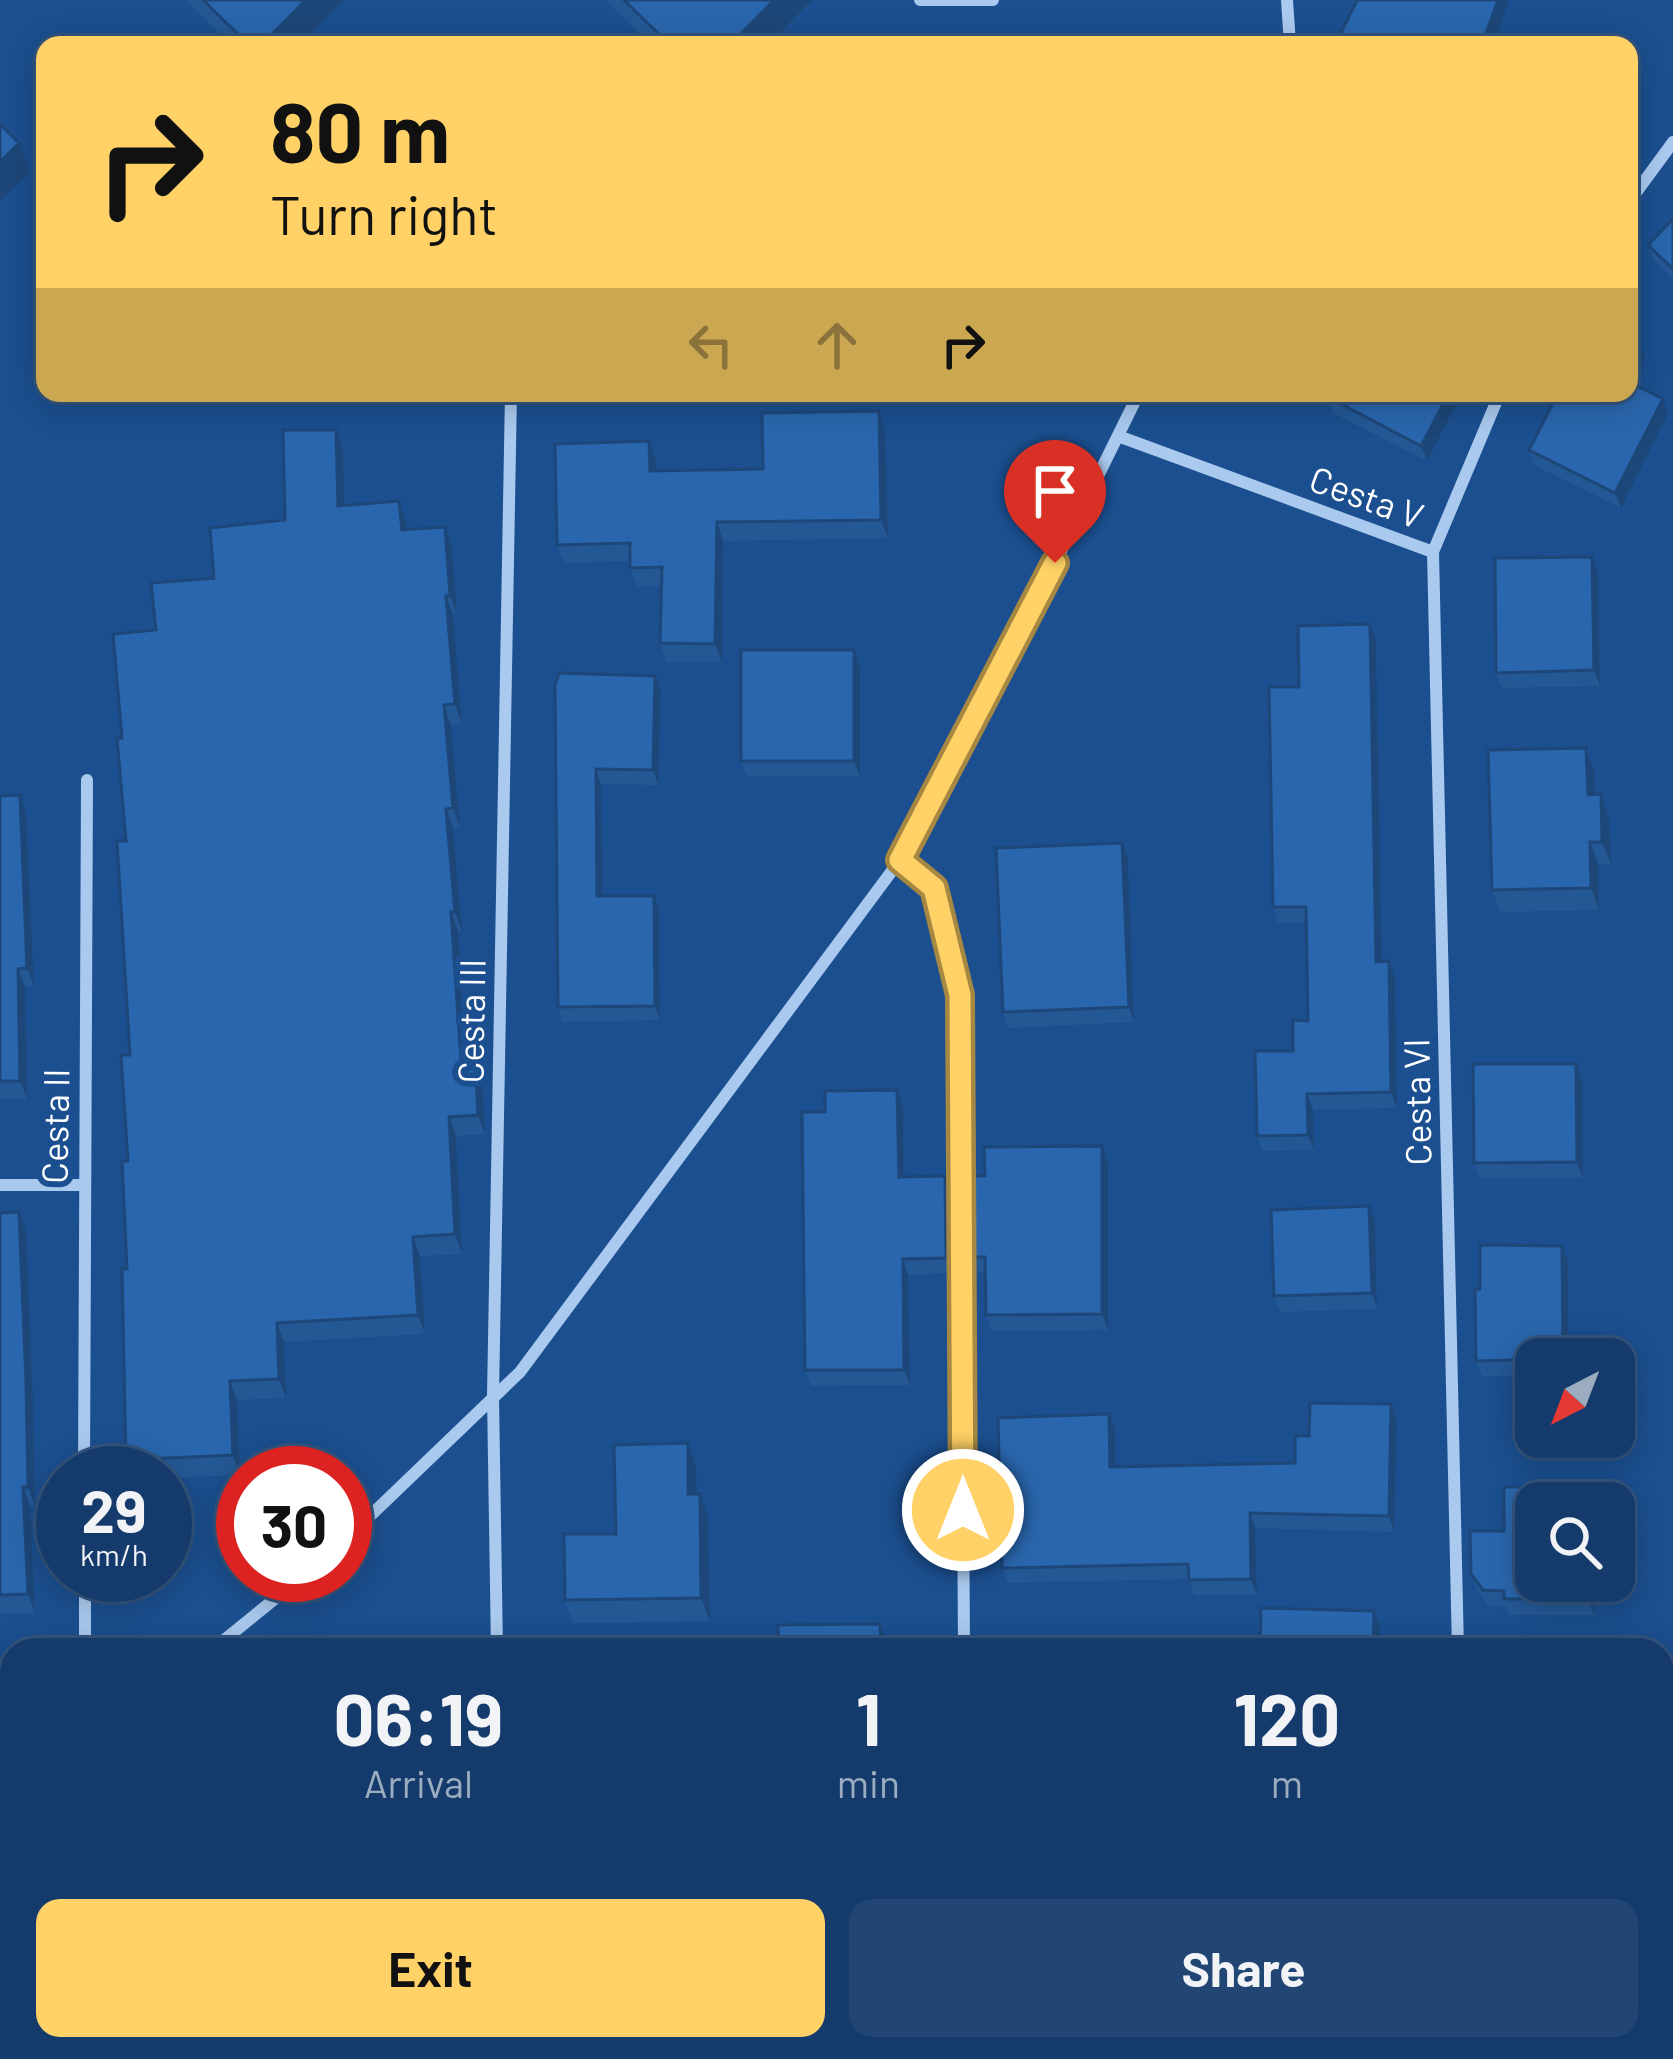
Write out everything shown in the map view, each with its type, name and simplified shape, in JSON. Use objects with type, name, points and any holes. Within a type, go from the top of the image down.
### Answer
[{"type":"street","points":[[920,0],[993,0]]},
{"type":"street","points":[[1287,0],[1289,36]]},
{"type":"street","points":[[1638,190],[1673,142]]},
{"type":"street","name":"Cesta III","points":[[497,1638],[494,1396],[511,402]]},
{"type":"street","points":[[372,1514],[520,1372],[900,860],[1013,648],[1135,402]]},
{"type":"street","name":"Cesta V","points":[[1118,436],[1433,552],[1496,402]]},
{"type":"street","name":"Cesta VI","points":[[1433,552],[1458,1638]]},
{"type":"street","name":"Cesta II","points":[[85,1446],[87,780]]},
{"type":"street","points":[[900,860],[934,888],[960,995],[964,1638]]},
{"type":"street","points":[[0,1185],[83,1185]]},
{"type":"street","points":[[85,1602],[85,1638]]},
{"type":"street","points":[[227,1638],[271,1602]]},
{"type":"building","points":[[203,0],[306,0],[270,36],[240,36]]},
{"type":"building","points":[[624,0],[774,0],[739,36],[661,36]]},
{"type":"building","points":[[1357,0],[1498,0],[1485,36],[1339,36]]},
{"type":"building","points":[[0,124],[19,143],[0,162]]},
{"type":"building","points":[[1673,219],[1673,269],[1648,245]]},
{"type":"building","points":[[1638,386],[1663,399],[1615,493],[1529,450],[1553,402],[1638,402]]},
{"type":"building","points":[[1337,402],[1444,402],[1421,446]]},
{"type":"building","points":[[879,411],[881,520],[717,522],[715,644],[660,643],[662,567],[630,568],[630,543],[557,545],[555,444],[649,441],[650,471],[763,469],[762,413]]},
{"type":"building","points":[[283,430],[336,430],[338,506],[399,501],[402,530],[445,527],[455,704],[444,705],[453,808],[446,809],[455,912],[451,912],[461,1060],[475,1059],[478,1115],[449,1117],[455,1234],[413,1237],[418,1315],[277,1323],[279,1379],[230,1381],[233,1446],[216,1446],[216,1456],[192,1457],[192,1446],[126,1446],[122,1161],[128,1161],[121,1055],[130,1055],[117,841],[126,841],[117,738],[122,738],[113,634],[156,630],[151,583],[214,578],[210,528],[285,520]]},
{"type":"building","points":[[1592,557],[1594,670],[1496,673],[1495,558]]},
{"type":"building","points":[[1370,624],[1376,962],[1389,961],[1391,1092],[1307,1094],[1308,1135],[1257,1136],[1255,1051],[1293,1051],[1293,1020],[1308,1021],[1306,907],[1273,907],[1269,687],[1299,687],[1298,626]]},
{"type":"building","points":[[741,650],[854,650],[854,761],[741,761]]},
{"type":"building","points":[[559,673],[655,676],[653,770],[596,769],[597,896],[654,896],[655,1006],[558,1007],[555,685]]},
{"type":"building","points":[[1586,748],[1588,795],[1601,794],[1602,842],[1590,842],[1591,888],[1492,890],[1488,750]]},
{"type":"building","points":[[20,795],[27,968],[18,969],[20,1081],[0,1081],[0,796]]},
{"type":"building","points":[[1122,843],[1129,1007],[1003,1012],[996,848]]},
{"type":"building","points":[[1473,1064],[1576,1064],[1577,1162],[1474,1163]]},
{"type":"building","points":[[897,1090],[899,1177],[945,1176],[946,1258],[903,1259],[904,1370],[805,1370],[802,1112],[825,1112],[825,1091]]},
{"type":"building","points":[[1102,1146],[1102,1314],[986,1315],[985,1257],[967,1257],[966,1176],[985,1176],[984,1147]]},
{"type":"building","points":[[1369,1206],[1372,1293],[1274,1296],[1271,1210]]},
{"type":"building","points":[[19,1212],[28,1594],[0,1595],[0,1213]]},
{"type":"building","points":[[1480,1245],[1562,1246],[1563,1338],[1515,1338],[1515,1360],[1476,1361],[1475,1289],[1480,1289]]},
{"type":"building","points":[[1310,1403],[1391,1404],[1389,1516],[1250,1513],[1251,1579],[1189,1580],[1188,1564],[1002,1568],[998,1418],[1109,1414],[1110,1467],[1295,1463],[1295,1436],[1309,1436]]},
{"type":"building","points":[[688,1443],[688,1494],[700,1494],[701,1598],[565,1600],[564,1534],[616,1534],[614,1445]]},
{"type":"building","points":[[1504,1487],[1515,1487],[1515,1599],[1504,1599],[1504,1591],[1483,1590],[1471,1574],[1470,1531],[1504,1531]]},
{"type":"building","points":[[1261,1608],[1374,1611],[1373,1638],[1260,1638]]},
{"type":"building","points":[[880,1624],[881,1638],[778,1638],[778,1625]]},
{"type":"route","points":[[963,1510],[960,995],[934,888],[900,860],[1055,563]]}]
